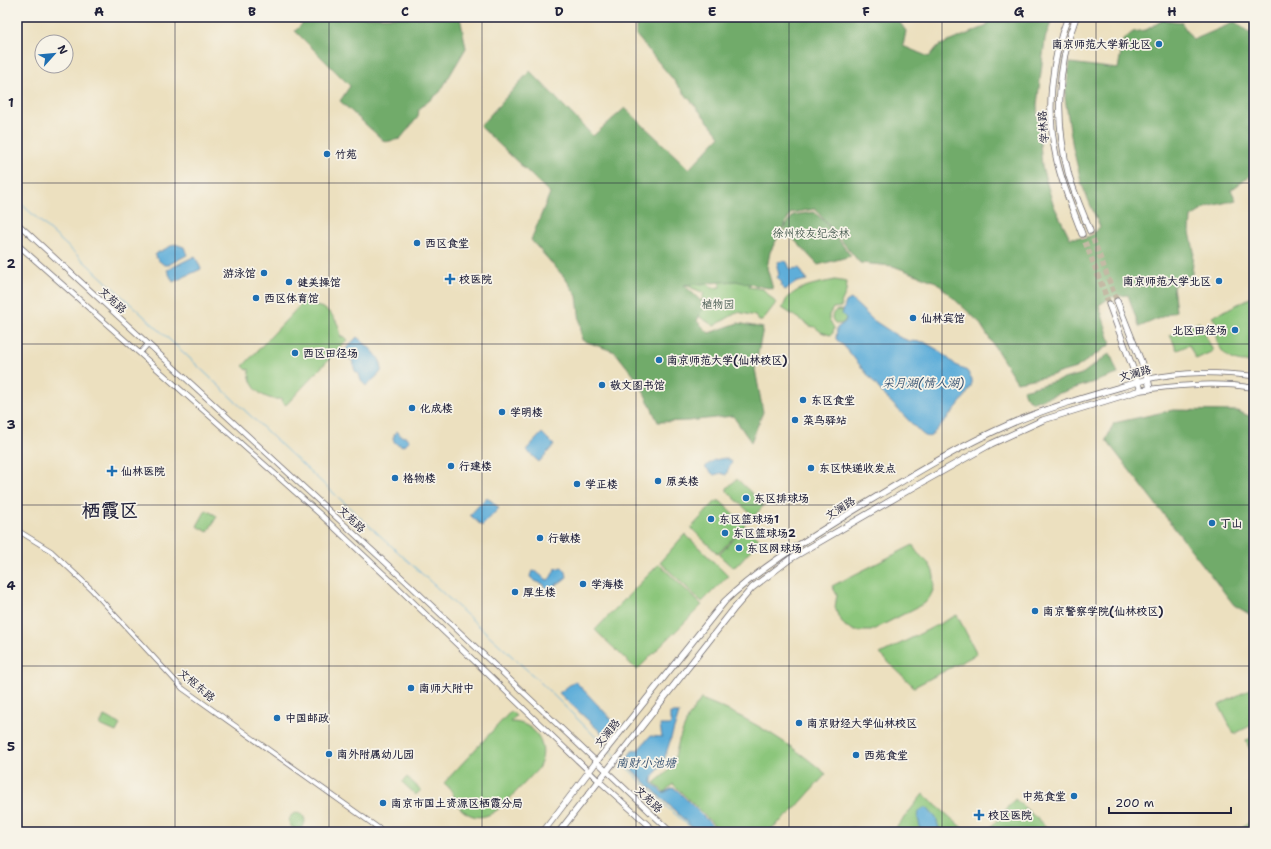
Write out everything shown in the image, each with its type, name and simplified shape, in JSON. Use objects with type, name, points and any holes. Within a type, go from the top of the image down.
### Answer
[{"type":"main road","name":"学林路","points":[[1068,17],[1058,46],[1054,70],[1052,128],[1056,156],[1062,180],[1082,234]]},
{"type":"main road","name":"学林路","points":[[1076,17],[1066,48],[1062,70],[1059,97],[1060,128],[1070,178],[1090,231]]},
{"type":"main road","name":"文苑路","points":[[17,223],[406,581],[671,832]]},
{"type":"main road","name":"文苑路","points":[[17,244],[370,560],[590,770],[599,781],[656,832]]},
{"type":"main road","points":[[1117,301],[1148,379],[1150,389]]},
{"type":"main road","points":[[1109,304],[1141,390]]},
{"type":"main road","name":"文澜路","points":[[543,832],[604,752],[725,601],[745,582],[787,551],[910,476],[987,434],[1029,416],[1164,375],[1189,372],[1214,372],[1254,376]]},
{"type":"main road","name":"文澜路","points":[[559,832],[733,610],[752,588],[790,559],[991,444],[1016,431],[1043,420],[1141,390],[1189,384],[1239,385],[1254,388]]},
{"type":"street","points":[[140,353],[148,344]]},
{"type":"street","name":"文枢东路","points":[[17,530],[51,551],[90,589],[182,688],[384,832]]},
{"type":"green space","points":[[309,17],[460,17],[466,48],[440,92],[419,109],[418,117],[400,139],[385,142],[340,101],[350,86],[295,31]]},
{"type":"green space","points":[[638,17],[896,17],[906,31],[903,46],[929,57],[938,46],[987,26],[990,17],[1053,17],[1045,39],[1037,105],[1042,167],[1053,204],[1070,238],[1088,237],[1100,227],[1082,185],[1073,148],[1065,98],[1070,63],[1118,69],[1123,40],[1133,32],[1146,30],[1163,20],[1181,22],[1193,40],[1235,22],[1251,34],[1254,32],[1254,175],[1253,174],[1231,190],[1236,200],[1207,207],[1191,217],[1190,232],[1194,251],[1192,274],[1173,286],[1176,311],[1139,327],[1128,295],[1111,297],[1099,305],[1111,344],[1076,368],[1049,376],[1017,382],[979,322],[936,282],[893,266],[860,263],[815,209],[791,213],[770,252],[767,268],[773,289],[736,281],[684,285],[704,304],[697,321],[709,333],[738,323],[763,328],[755,369],[763,412],[751,442],[733,416],[688,421],[658,422],[639,382],[615,352],[582,340],[577,296],[565,278],[531,240],[550,193],[480,126],[530,71],[593,136],[625,108],[689,169],[720,136],[636,35],[636,22]]},
{"type":"green space","name":"徐州校友纪念林","points":[[814,212],[824,221],[851,256],[818,265],[784,229],[793,215]]},
{"type":"green space","name":"植物园","points":[[720,279],[750,279],[749,287],[763,289],[776,303],[762,321],[759,321],[755,316],[738,312],[714,326],[697,315],[704,293],[685,285],[707,283],[711,288],[720,287]]},
{"type":"green space","points":[[835,280],[847,282],[846,292],[841,303],[841,307],[833,308],[829,315],[829,319],[834,328],[833,333],[830,335],[810,326],[782,308],[786,300],[791,295],[802,288]]},
{"type":"green space","name":"北区田径场","points":[[1254,296],[1254,360],[1246,362],[1238,361],[1230,358],[1220,347],[1216,331],[1217,323],[1212,317]]},
{"type":"green space","name":"西区田径场","points":[[305,300],[310,304],[309,306],[316,306],[327,310],[335,319],[341,337],[343,336],[347,340],[286,405],[281,401],[282,399],[269,398],[258,392],[251,382],[249,369],[247,370],[243,366]]},
{"type":"green space","points":[[839,310],[844,312],[846,317],[844,322],[839,324],[834,322],[832,317],[834,312]]},
{"type":"green space","points":[[1199,322],[1213,351],[1196,359],[1189,345],[1177,350],[1170,335]]},
{"type":"green space","points":[[1110,353],[1118,374],[1033,402],[1026,397],[1023,390],[1082,374]]},
{"type":"green space","name":"丁山","points":[[1173,410],[1237,411],[1254,418],[1254,617],[1234,605],[1106,440],[1114,423]]},
{"type":"green space","name":"东区排球场","points":[[737,479],[763,504],[755,515],[751,514],[727,491],[727,488]]},
{"type":"green space","points":[[717,501],[720,501],[745,525],[718,554],[691,528]]},
{"type":"green space","points":[[206,510],[217,516],[208,532],[197,526]]},
{"type":"green space","name":"东区网球场","points":[[745,526],[760,540],[736,566],[732,567],[719,555]]},
{"type":"green space","points":[[685,534],[728,576],[702,602],[660,562]]},
{"type":"green space","points":[[913,545],[918,554],[929,564],[934,574],[933,590],[925,603],[871,631],[855,631],[845,626],[838,616],[835,607],[837,595],[832,586]]},
{"type":"green space","points":[[659,564],[702,605],[637,670],[595,630]]},
{"type":"green space","points":[[957,615],[977,654],[914,687],[880,654]]},
{"type":"green space","points":[[1254,687],[1254,724],[1234,734],[1219,705]]},
{"type":"green space","points":[[701,699],[767,731],[798,752],[826,774],[792,812],[767,832],[721,832],[673,784],[664,792],[654,783],[673,765],[679,740],[689,716]]},
{"type":"green space","points":[[511,711],[516,716],[510,722],[527,726],[539,737],[543,753],[541,762],[537,770],[504,805],[490,814],[476,817],[468,814],[458,806],[452,791],[444,783]]},
{"type":"green space","points":[[104,716],[120,724],[116,732],[100,725]]},
{"type":"green space","points":[[1254,736],[1254,757],[1246,741]]},
{"type":"green space","points":[[407,777],[421,790],[416,795],[402,782]]},
{"type":"green space","points":[[923,794],[967,832],[897,832],[895,829]]},
{"type":"green space","points":[[1015,799],[1052,832],[987,832]]},
{"type":"green space","points":[[294,813],[300,813],[305,818],[303,827],[300,829],[294,829],[289,824],[289,818]]},
{"type":"green space","points":[[1254,818],[1254,832],[1238,832]]},
{"type":"green space","points":[[851,828],[862,829],[868,832],[843,832]]},
{"type":"water","points":[[175,244],[184,247],[187,255],[168,265],[164,265],[156,258],[155,255]]},
{"type":"water","points":[[195,256],[201,269],[173,282],[167,270]]},
{"type":"water","points":[[778,262],[787,262],[790,269],[799,268],[807,280],[797,282],[785,290],[781,286],[782,283],[777,277],[779,275],[777,266]]},
{"type":"water","name":"采月湖(情人湖)","points":[[851,299],[873,320],[899,337],[909,341],[924,342],[938,350],[957,366],[967,371],[972,379],[970,389],[966,395],[931,436],[926,436],[920,432],[885,396],[845,347],[836,339],[837,328],[845,322],[846,318],[842,314],[846,302]]},
{"type":"water","points":[[357,337],[370,348],[381,363],[382,368],[377,377],[366,386],[361,381],[359,374],[355,371],[352,360],[345,357],[344,351]]},
{"type":"water","points":[[397,431],[401,436],[407,438],[409,441],[403,446],[395,443],[393,439]]},
{"type":"water","points":[[542,433],[554,445],[539,462],[526,450]]},
{"type":"water","points":[[725,458],[732,462],[726,475],[721,473],[714,475],[705,467],[714,460]]},
{"type":"water","points":[[487,497],[499,508],[482,526],[470,515]]},
{"type":"water","points":[[562,567],[566,572],[567,577],[554,586],[553,590],[551,591],[549,591],[543,584],[530,577],[533,571],[548,580],[555,569]]},
{"type":"water","points":[[575,681],[615,723],[605,736],[559,693]]},
{"type":"water","name":"南财小池塘","points":[[670,713],[679,713],[664,760],[652,779],[652,783],[663,793],[673,788],[677,790],[719,832],[697,832],[624,762],[632,751],[638,750],[650,736],[662,737],[660,725],[671,725]]},
{"type":"water","points":[[927,808],[936,818],[940,832],[921,832],[918,818],[919,811]]},
{"type":"waterway","points":[[17,200],[183,352],[292,455],[538,680],[606,747]]},
{"type":"waterway","points":[[609,750],[616,756]]},
{"type":"waterway","points":[[619,760],[668,808],[696,832]]},
{"type":"tunnel","points":[[1090,231],[1117,301]]},
{"type":"tunnel","points":[[1082,234],[1109,304]]},
{"type":"place","name":"南京师范大学新北区","points":[[1159,44]]},
{"type":"place","name":"竹苑","points":[[327,154]]},
{"type":"place","name":"西区食堂","points":[[417,243]]},
{"type":"place","name":"游泳馆","points":[[264,273]]},
{"type":"place","name":"校医院","points":[[450,279]]},
{"type":"place","name":"南京师范大学北区","points":[[1219,281]]},
{"type":"place","name":"健美操馆","points":[[289,282]]},
{"type":"place","name":"西区体育馆","points":[[256,298]]},
{"type":"place","name":"仙林宾馆","points":[[913,318]]},
{"type":"place","name":"北区田径场","points":[[1235,330]]},
{"type":"place","name":"西区田径场","points":[[295,353]]},
{"type":"place","name":"南京师范大学(仙林校区)","points":[[659,360]]},
{"type":"place","name":"敬文图书馆","points":[[602,385]]},
{"type":"place","name":"东区食堂","points":[[803,400]]},
{"type":"place","name":"化成楼","points":[[412,408]]},
{"type":"place","name":"学明楼","points":[[502,412]]},
{"type":"place","name":"菜鸟驿站","points":[[795,420]]},
{"type":"place","name":"行建楼","points":[[451,466]]},
{"type":"place","name":"东区快递收发点","points":[[811,468]]},
{"type":"place","name":"仙林医院","points":[[112,471]]},
{"type":"place","name":"格物楼","points":[[395,478]]},
{"type":"place","name":"原美楼","points":[[658,481]]},
{"type":"place","name":"学正楼","points":[[577,484]]},
{"type":"place","name":"东区排球场","points":[[746,498]]},
{"type":"place","name":"东区篮球场1","points":[[711,519]]},
{"type":"place","name":"丁山","points":[[1212,523]]},
{"type":"place","name":"东区篮球场2","points":[[725,533]]},
{"type":"place","name":"行敏楼","points":[[540,538]]},
{"type":"place","name":"东区网球场","points":[[739,548]]},
{"type":"place","name":"学海楼","points":[[583,584]]},
{"type":"place","name":"厚生楼","points":[[515,592]]},
{"type":"place","name":"南京警察学院(仙林校区)","points":[[1035,611]]},
{"type":"place","name":"南师大附中","points":[[411,688]]},
{"type":"place","name":"中国邮政","points":[[277,718]]},
{"type":"place","name":"南京财经大学仙林校区","points":[[799,723]]},
{"type":"place","name":"南外附属幼儿园","points":[[329,754]]},
{"type":"place","name":"西苑食堂","points":[[856,755]]},
{"type":"place","name":"中苑食堂","points":[[1074,796]]},
{"type":"place","name":"南京市国土资源区栖霞分局","points":[[383,803]]},
{"type":"place","name":"校区医院","points":[[979,815]]},
{"type":"district","name":"栖霞区","points":[[110,510]]}]
